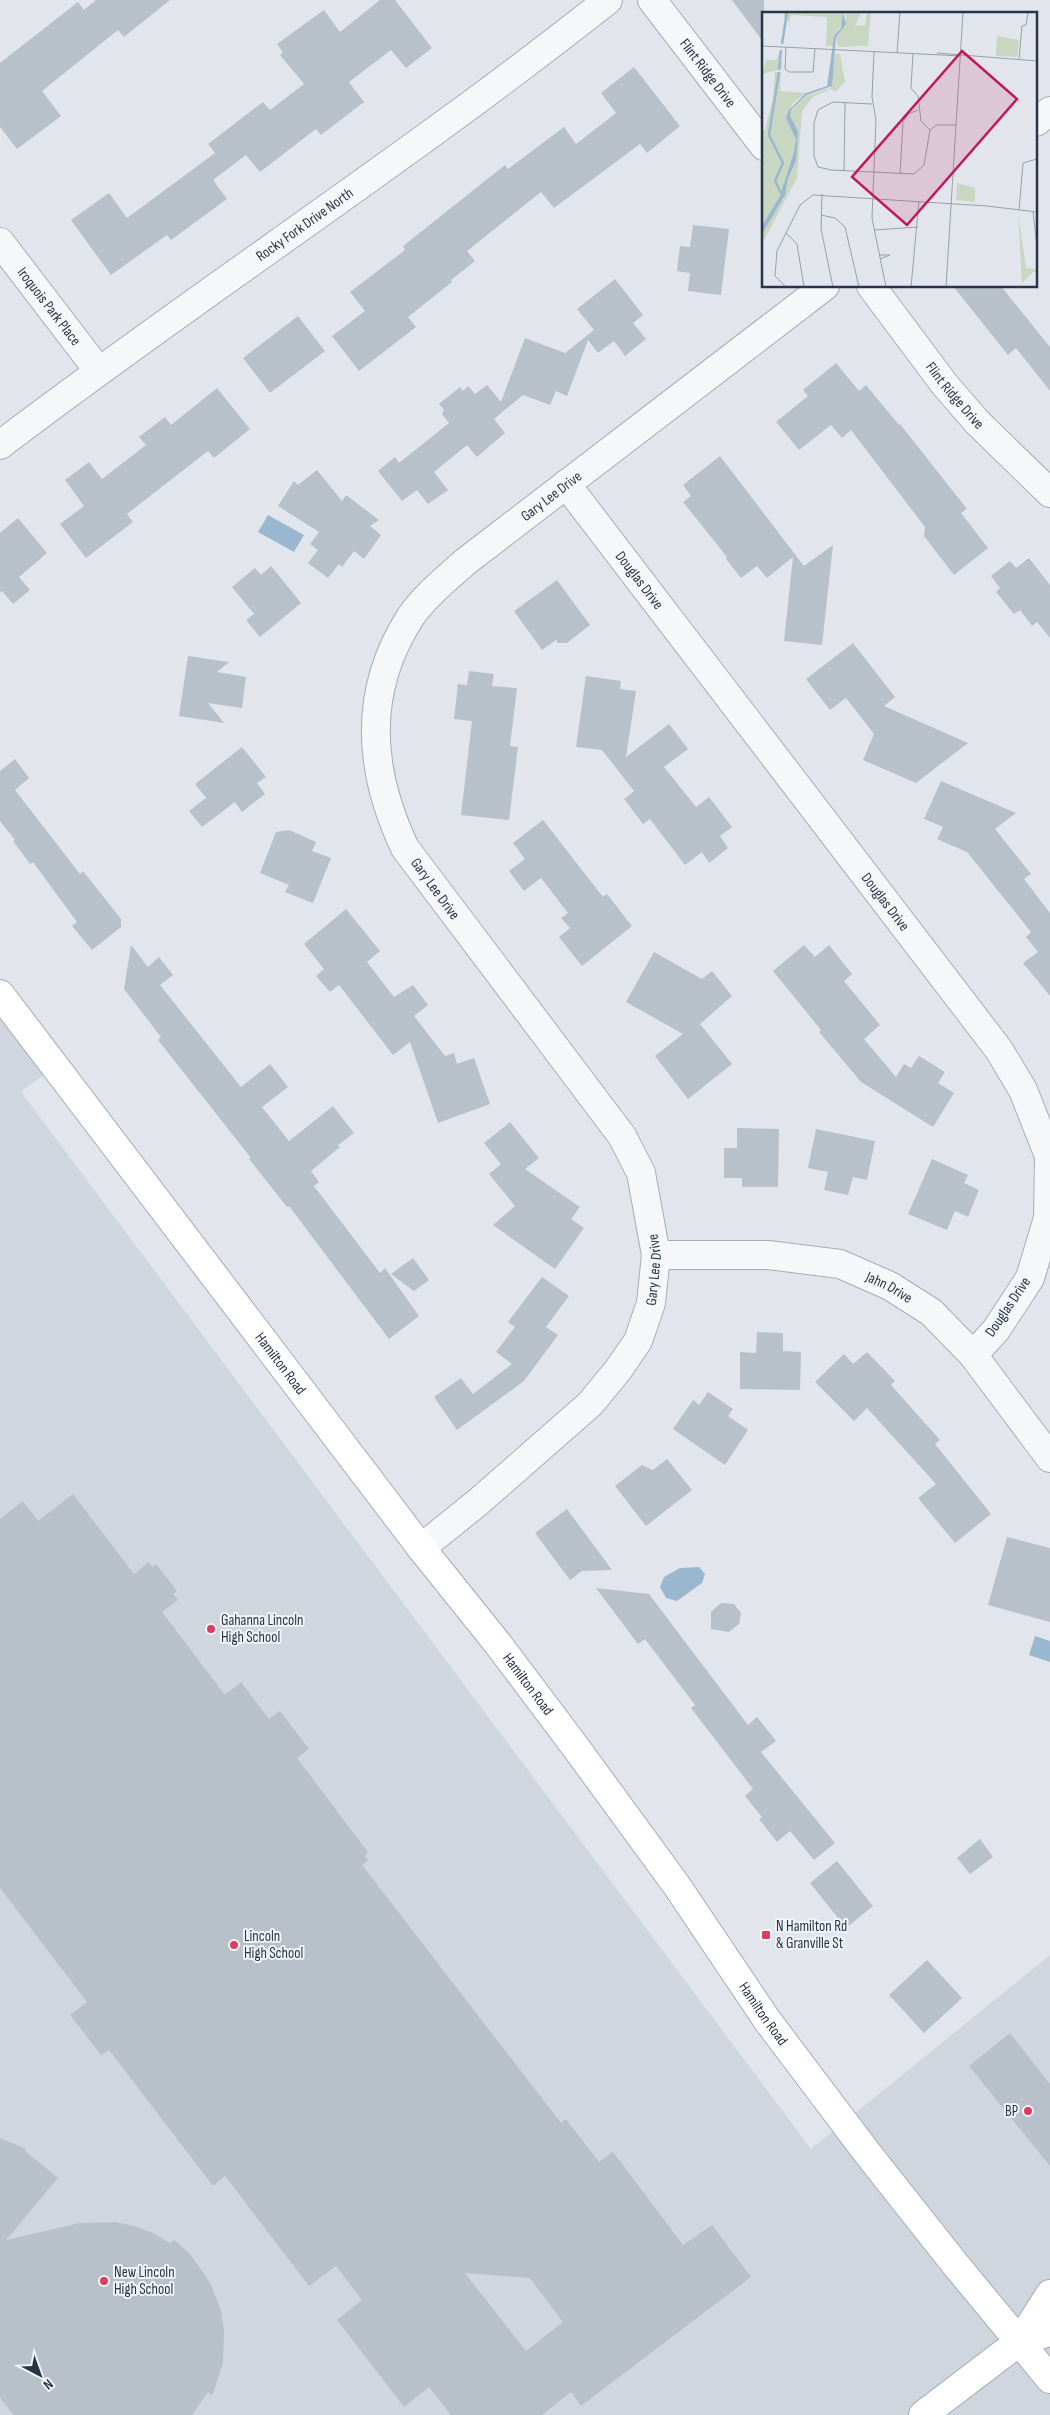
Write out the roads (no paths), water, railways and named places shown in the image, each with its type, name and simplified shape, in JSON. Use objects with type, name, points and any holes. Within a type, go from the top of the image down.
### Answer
[{"type":"main road","name":"Hamilton Road","points":[[0,994],[421,1548],[498,1644],[574,1744],[678,1886],[772,2027],[897,2191],[1050,2379]]},
{"type":"main road","points":[[923,2415],[1020,2341],[1050,2294]]},
{"type":"main road","points":[[1020,2341],[1050,2332]]},
{"type":"street","name":"Rocky Fork Drive North","points":[[0,444],[98,370],[369,180],[517,72],[608,0]]},
{"type":"street","name":"Flint Ridge Drive","points":[[652,0],[762,143]]},
{"type":"street","points":[[1038,120],[1050,111]]},
{"type":"street","name":"Iroquois Park Place","points":[[0,242],[98,370]]},
{"type":"street","name":"Gary Lee Drive","points":[[421,1548],[590,1404],[618,1370],[638,1341],[651,1304],[656,1255],[641,1173],[636,1159],[622,1136],[405,848],[391,817],[380,782],[376,753],[376,719],[381,681],[395,645],[412,615],[464,562],[823,288]]},
{"type":"street","name":"Flint Ridge Drive","points":[[872,288],[945,385],[977,422],[1050,493]]},
{"type":"street","name":"Douglas Drive","points":[[566,484],[999,1050],[1023,1090],[1049,1156],[1048,1218],[1030,1278],[996,1330],[973,1355]]},
{"type":"street","name":"Jahn Drive","points":[[656,1255],[768,1255],[840,1264],[890,1286],[931,1312],[973,1355],[1050,1458]]},
{"type":"water","points":[[268,515],[304,535],[294,552],[258,532]]},
{"type":"water","points":[[699,1567],[705,1574],[702,1583],[677,1601],[666,1598],[660,1587],[664,1577],[680,1568]]},
{"type":"water","points":[[1035,1636],[1050,1641],[1050,1662],[1029,1655]]},
{"type":"place","name":"Gahanna Lincoln High School","points":[[211,1629]]},
{"type":"place","name":"N Hamilton Rd & Granville St","points":[[766,1935]]},
{"type":"place","name":"Lincoln High School","points":[[234,1945]]},
{"type":"place","name":"BP","points":[[1028,2111]]},
{"type":"place","name":"New Lincoln High School","points":[[104,2281]]}]
